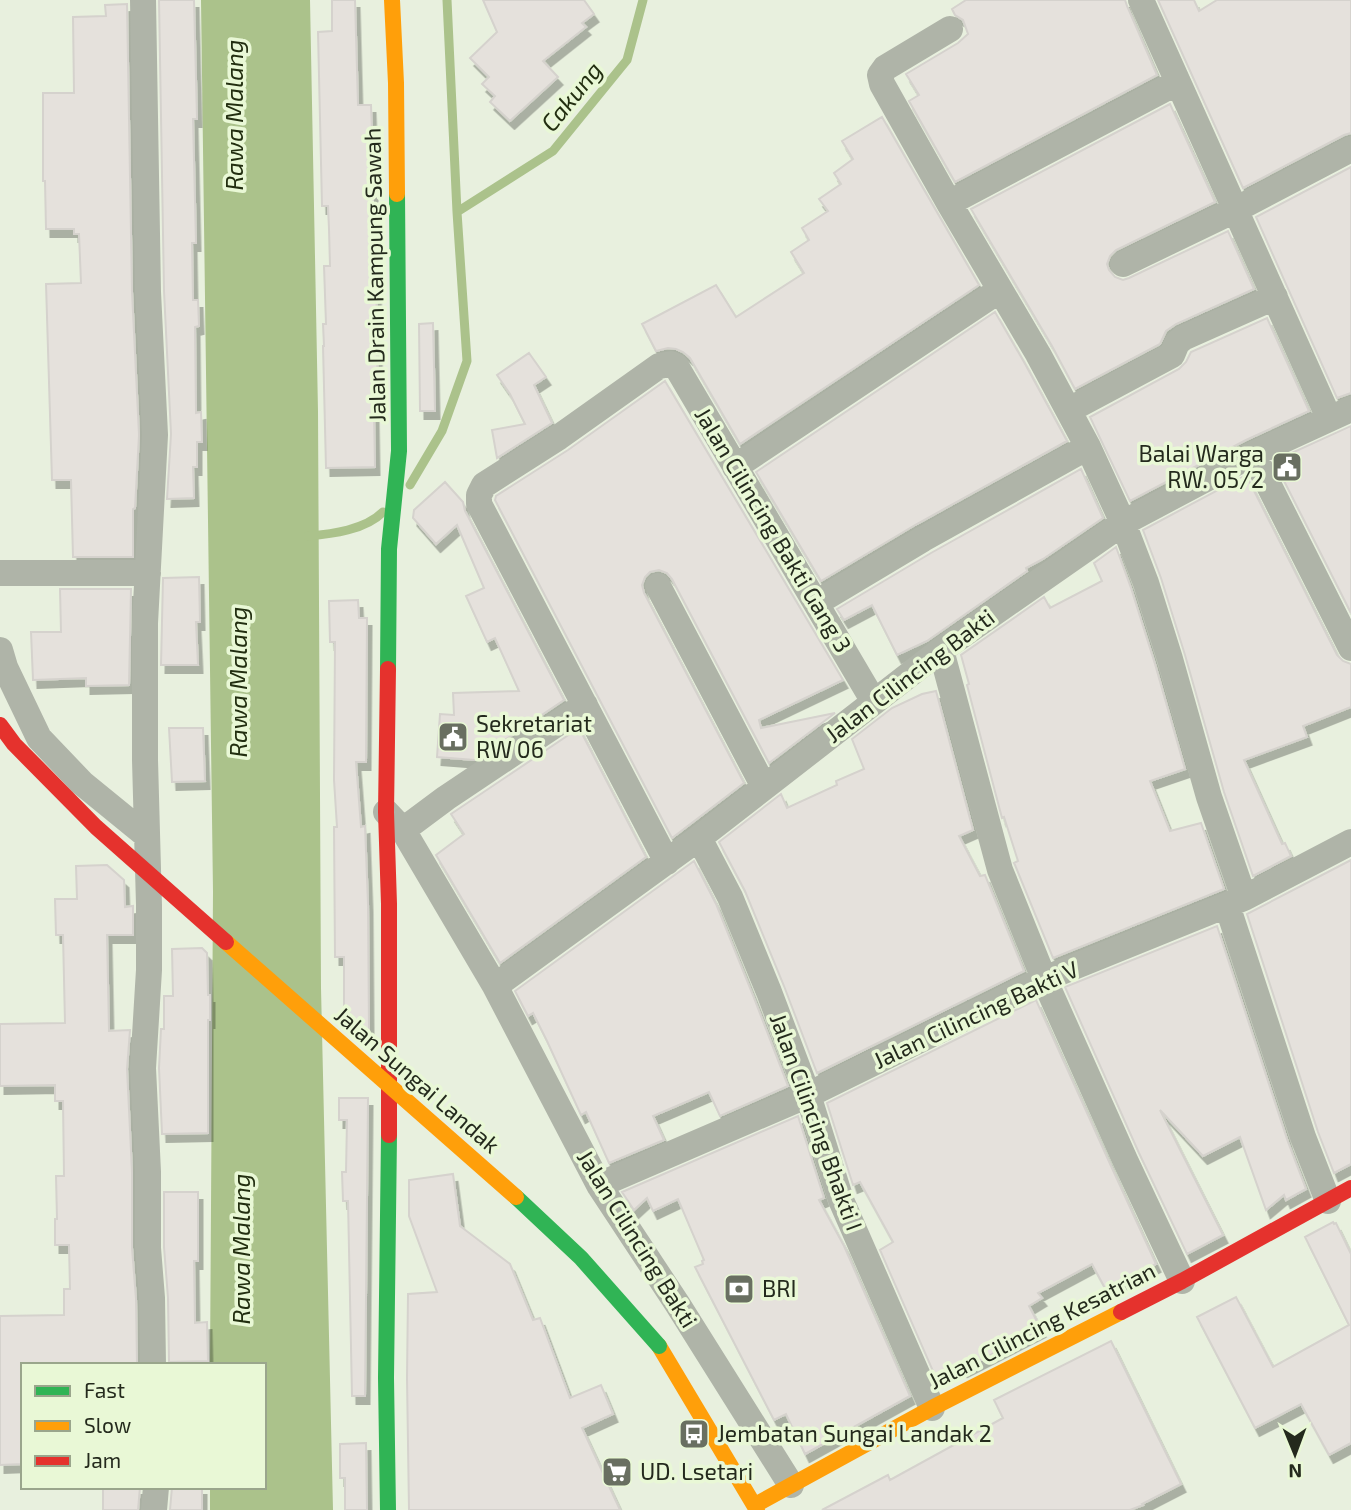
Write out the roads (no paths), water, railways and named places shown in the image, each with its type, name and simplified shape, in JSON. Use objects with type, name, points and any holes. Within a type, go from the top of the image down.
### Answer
[{"type":"street","points":[[143,0],[148,292],[155,435],[145,623],[149,970],[144,1068],[153,1363]]},
{"type":"street","name":"Jalan Drain Kampung Sawah","points":[[388,1510],[386,1378],[389,904],[395,821],[389,549],[400,451],[396,83],[392,0]]},
{"type":"street","points":[[1141,0],[1275,298],[1340,413]]},
{"type":"street","points":[[950,29],[885,68],[880,75],[882,85],[1069,410],[1123,523],[1146,583],[1170,659],[1303,1137],[1328,1201]]},
{"type":"street","points":[[949,203],[1178,82]]},
{"type":"street","points":[[1123,264],[1235,210],[1351,149]]},
{"type":"street","points":[[735,467],[1000,290]]},
{"type":"street","points":[[1069,410],[1172,355],[1177,343],[1183,338],[1275,298]]},
{"type":"street","name":"Jalan Cilincing Bakti Gang 3","points":[[585,705],[479,504],[479,495],[484,485],[559,437],[659,366],[667,364],[676,366],[874,702]]},
{"type":"street","name":"Jalan Cilincing Bakti","points":[[495,986],[699,838],[941,650],[1123,523],[1254,454],[1340,413]]},
{"type":"street","points":[[816,603],[923,538],[1088,447]]},
{"type":"street","points":[[1254,454],[1351,648]]},
{"type":"street","points":[[0,573],[148,573]]},
{"type":"street","points":[[658,586],[764,787]]},
{"type":"street","points":[[0,650],[5,667],[39,738],[82,783],[147,836]]},
{"type":"street","points":[[941,650],[1000,870],[1044,979],[1182,1281]]},
{"type":"street","points":[[395,821],[446,798],[585,705],[667,862]]},
{"type":"street","name":"Jalan Sungai Landak","points":[[0,725],[14,744],[96,827],[503,1185],[581,1258],[659,1346],[756,1508]]},
{"type":"street","name":"Jalan Cilincing Bakti","points":[[395,821],[495,986],[599,1185],[791,1485]]},
{"type":"street","name":"Jalan Cilincing Bhakti I","points":[[699,838],[730,897],[769,992],[808,1096],[841,1200],[932,1408]]},
{"type":"street","name":"Jalan Cilincing Bakti V","points":[[599,1185],[808,1096],[1044,979],[1236,902],[1351,842]]},
{"type":"street","name":"Jalan Cilincing Kesatrian","points":[[756,1508],[791,1485],[932,1408],[1182,1281],[1351,1188]]},
{"type":"street","points":[[154,1510],[156,1489]]},
{"type":"water","name":"Rawa Malang","points":[[201,0],[310,0],[318,411],[321,988],[333,1510],[210,1510],[210,1489],[266,1489],[266,1363],[210,1363],[213,892]]},
{"type":"waterway","points":[[410,485],[442,431],[467,361],[447,0]]},
{"type":"waterway","name":"Cakung","points":[[457,212],[553,151],[627,60],[643,0]]},
{"type":"waterway","points":[[308,536],[358,527],[383,512]]},
{"type":"place","name":"Balai Warga RW. 05/2","points":[[1287,467]]},
{"type":"place","name":"Sekretariat RW 06","points":[[453,737]]},
{"type":"place","name":"BRI","points":[[739,1289]]},
{"type":"place","name":"Jembatan Sungai Landak 2","points":[[694,1434]]},
{"type":"place","name":"UD. Lsetari","points":[[617,1472]]}]
